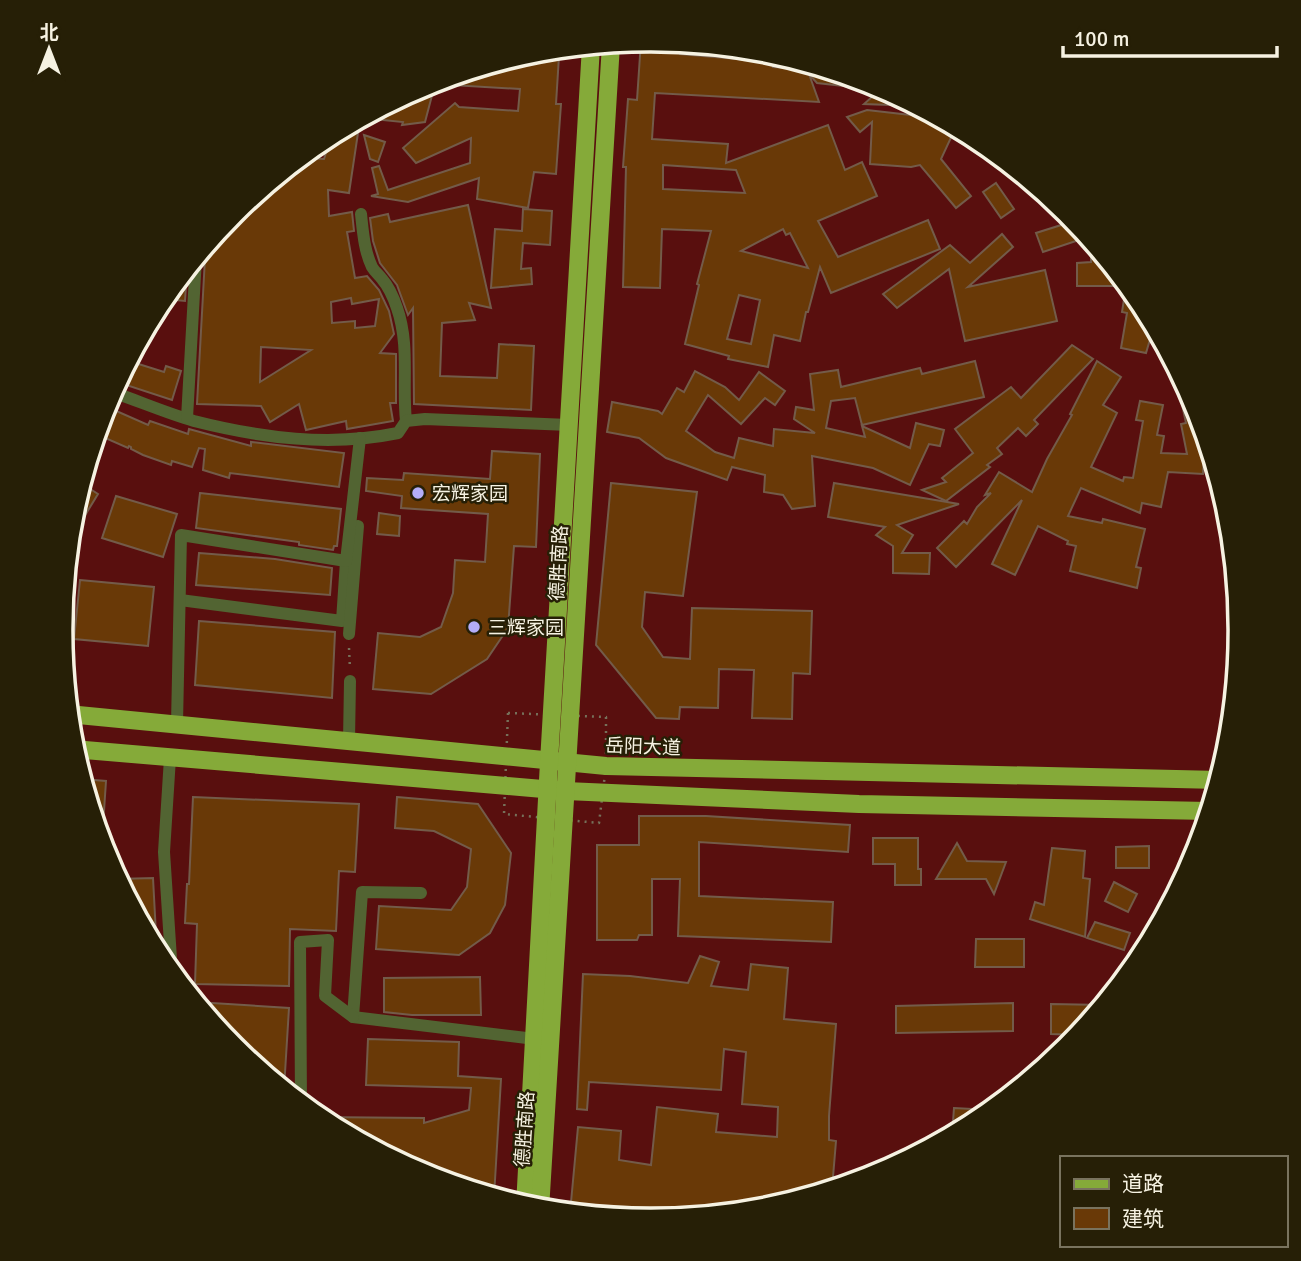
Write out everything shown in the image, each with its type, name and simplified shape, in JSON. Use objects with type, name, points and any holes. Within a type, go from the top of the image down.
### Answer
[{"type":"main road","name":"德胜南路","points":[[541,1198],[610,54]]},
{"type":"main road","name":"德胜南路","points":[[526,1194],[590,56]]},
{"type":"main road","name":"岳阳大道","points":[[79,715],[606,766],[1209,780]]},
{"type":"main road","points":[[86,750],[547,790],[859,804],[1200,811]]},
{"type":"street","points":[[123,395],[187,418],[287,439],[360,438],[398,433],[406,421],[403,395],[405,368],[400,322],[384,281],[373,270],[365,246],[361,214]]},
{"type":"street","points":[[187,418],[195,275]]},
{"type":"street","points":[[406,421],[425,419],[569,425]]},
{"type":"street","points":[[180,600],[342,621],[360,438]]},
{"type":"street","points":[[349,634],[361,482],[360,438]]},
{"type":"street","points":[[177,723],[181,534],[346,561]]},
{"type":"street","points":[[349,740],[350,681]]},
{"type":"street","points":[[170,758],[164,852],[171,953]]},
{"type":"street","points":[[352,1017],[362,892],[421,893]]},
{"type":"street","points":[[301,1090],[300,942],[328,940],[325,996],[352,1017],[535,1039]]},
{"type":"path","points":[[349,634],[350,681]]},
{"type":"shaded area","points":[[650,52],[688,54],[726,57],[800,72],[872,96],[906,112],[972,150],[1002,172],[1032,196],[1085,249],[1131,309],[1151,342],[1185,409],[1198,445],[1209,481],[1224,555],[1227,668],[1224,706],[1209,780],[1185,852],[1169,886],[1131,952],[1109,982],[1085,1012],[1032,1065],[972,1111],[939,1131],[872,1165],[836,1178],[800,1189],[726,1204],[613,1207],[575,1204],[501,1189],[429,1165],[395,1149],[329,1111],[299,1089],[269,1065],[216,1012],[170,952],[150,919],[116,852],[103,816],[92,780],[77,706],[74,593],[77,555],[92,481],[116,409],[132,375],[170,309],[192,279],[216,249],[269,196],[329,150],[362,130],[429,96],[465,83],[501,72],[575,57]]},
{"type":"building","points":[[640,53],[735,59],[809,75],[819,102],[655,93],[652,139],[728,144],[726,163],[828,125],[845,170],[862,162],[877,196],[818,221],[838,257],[928,220],[940,249],[831,293],[820,267],[800,341],[774,335],[768,367],[728,359],[729,356],[685,344],[711,231],[662,229],[660,288],[623,287],[626,167],[623,167],[628,99],[637,100]],"holes":[[[663,165],[736,170],[745,193],[663,189]],[[783,229],[786,235],[790,233],[808,268],[741,251]],[[739,295],[760,300],[751,344],[727,339]]]},
{"type":"building","points":[[559,60],[556,104],[561,104],[556,174],[534,172],[528,208],[477,199],[479,178],[408,202],[371,196],[378,194],[372,168],[379,166],[388,190],[470,163],[471,138],[416,163],[403,148],[455,103],[459,107],[518,111],[520,89],[458,85],[501,72]]},
{"type":"building","points":[[810,75],[845,86],[817,83]]},
{"type":"building","points":[[432,95],[425,122],[402,125],[403,122],[381,120]]},
{"type":"building","points":[[873,96],[891,105],[890,105],[864,104]]},
{"type":"building","points":[[867,110],[912,115],[951,137],[941,159],[971,196],[956,208],[920,165],[911,167],[870,164],[872,122],[860,132],[847,117]]},
{"type":"building","points":[[358,133],[349,193],[328,190],[329,216],[352,212],[354,231],[347,232],[355,278],[367,276],[379,290],[389,311],[394,334],[380,353],[396,354],[396,403],[390,403],[393,421],[347,429],[346,421],[306,430],[299,404],[270,422],[261,406],[197,404],[205,263],[269,196],[317,159],[324,159],[326,152]],"holes":[[[351,298],[352,304],[379,299],[375,326],[355,328],[355,321],[332,323],[331,302]],[[261,347],[311,350],[260,382]]]},
{"type":"building","points":[[364,135],[385,142],[378,162],[370,159]]},
{"type":"building","points":[[996,183],[1014,209],[1001,218],[983,192]]},
{"type":"building","points":[[468,205],[491,308],[469,303],[475,320],[442,323],[440,376],[497,378],[499,344],[534,346],[531,410],[414,404],[413,308],[408,315],[397,285],[380,263],[370,218],[388,214],[390,222]]},
{"type":"building","points":[[523,209],[552,211],[550,245],[523,243],[521,269],[531,268],[532,284],[491,288],[495,229],[522,231]]},
{"type":"building","points":[[1062,225],[1077,241],[1043,252],[1036,233]]},
{"type":"building","points":[[1002,234],[1013,247],[968,287],[1045,270],[1057,321],[965,341],[949,269],[897,308],[883,294],[950,245],[970,263]]},
{"type":"building","points":[[1091,256],[1114,286],[1077,286],[1077,263],[1091,262]]},
{"type":"building","points":[[186,287],[185,301],[176,300]]},
{"type":"building","points":[[1124,299],[1150,340],[1146,353],[1121,348],[1127,313],[1122,312]]},
{"type":"building","points":[[1072,345],[1093,359],[1034,420],[1038,424],[1026,436],[1018,428],[997,448],[1002,454],[987,465],[990,467],[946,501],[922,490],[946,482],[942,478],[973,453],[955,429],[1011,387],[1021,398]]},
{"type":"building","points":[[975,361],[984,397],[862,425],[855,398],[831,401],[826,428],[865,437],[862,426],[910,448],[916,423],[944,430],[940,446],[929,444],[910,485],[873,468],[812,456],[815,506],[792,509],[783,495],[764,492],[765,475],[732,467],[727,480],[666,458],[639,438],[607,432],[612,402],[662,414],[677,388],[684,392],[695,371],[725,387],[739,400],[759,372],[785,391],[775,405],[765,398],[741,424],[708,395],[686,431],[715,452],[734,458],[739,438],[773,446],[774,429],[815,433],[794,419],[796,407],[814,410],[810,374],[838,370],[841,387],[920,368],[922,374]]},
{"type":"building","points":[[1097,361],[1121,377],[1103,405],[1117,413],[1091,467],[1123,481],[1124,477],[1133,478],[1143,421],[1136,420],[1140,401],[1163,405],[1157,435],[1164,436],[1161,453],[1187,454],[1181,424],[1186,423],[1181,401],[1185,409],[1203,463],[1203,474],[1168,472],[1161,507],[1142,503],[1140,513],[1081,488],[1068,516],[1102,523],[1103,519],[1145,529],[1136,567],[1141,568],[1137,588],[1070,571],[1076,546],[1067,544],[1068,541],[1038,526],[1015,575],[992,564],[1022,500],[956,567],[937,548],[964,521],[967,524],[977,507],[991,493],[985,495],[999,472],[1032,492],[1072,415],[1070,414]]},
{"type":"building","points":[[138,364],[164,372],[166,366],[181,371],[172,400],[127,385]]},
{"type":"building","points":[[115,411],[148,425],[150,421],[188,434],[189,429],[251,446],[251,442],[344,453],[339,487],[230,473],[229,478],[203,470],[205,449],[199,448],[192,467],[172,461],[171,465],[143,455],[129,446],[128,448],[105,438]]},
{"type":"building","points":[[492,451],[540,454],[536,547],[514,546],[508,628],[487,659],[431,694],[373,689],[378,633],[420,637],[441,627],[453,593],[455,560],[485,562],[488,514],[401,508],[402,496],[366,491],[367,478],[403,480],[404,473],[490,479]]},
{"type":"building","points":[[611,483],[697,492],[683,596],[645,592],[642,627],[663,657],[690,659],[692,608],[812,611],[810,674],[793,673],[792,719],[752,718],[754,670],[719,669],[718,708],[680,707],[679,719],[656,718],[596,645]]},
{"type":"building","points":[[834,483],[959,504],[897,525],[913,535],[902,553],[930,553],[929,574],[893,573],[893,546],[876,535],[885,527],[828,517]]},
{"type":"building","points":[[90,489],[98,494],[84,516]]},
{"type":"building","points":[[200,493],[341,509],[337,546],[334,546],[333,550],[299,545],[299,542],[196,528]]},
{"type":"building","points":[[116,496],[177,514],[163,557],[102,538]]},
{"type":"building","points":[[379,513],[400,516],[399,536],[377,534]]},
{"type":"building","points":[[199,553],[275,559],[332,568],[330,595],[196,585]]},
{"type":"building","points":[[80,580],[154,587],[148,646],[74,639]]},
{"type":"building","points":[[199,621],[335,632],[332,698],[195,685]]},
{"type":"building","points":[[92,780],[106,781],[104,818]]},
{"type":"building","points":[[193,797],[359,804],[355,872],[339,871],[336,931],[290,929],[289,986],[195,984],[197,924],[185,923]]},
{"type":"building","points":[[397,797],[478,804],[511,853],[505,905],[490,933],[459,955],[376,949],[379,906],[451,910],[467,887],[471,849],[434,831],[395,828]]},
{"type":"building","points":[[639,816],[706,816],[850,825],[848,852],[699,842],[699,896],[833,902],[831,942],[678,936],[680,879],[652,879],[652,935],[639,935],[637,940],[597,940],[597,845],[639,845]]},
{"type":"building","points":[[873,838],[918,838],[921,885],[895,885],[895,864],[873,864]]},
{"type":"building","points":[[957,843],[967,861],[1006,862],[994,894],[986,879],[936,879]]},
{"type":"building","points":[[1149,846],[1149,868],[1116,868],[1116,847]]},
{"type":"building","points":[[1052,848],[1085,851],[1083,878],[1090,879],[1085,937],[1030,919],[1035,902],[1044,905]]},
{"type":"building","points":[[153,878],[156,928],[150,919],[129,879]]},
{"type":"building","points":[[1114,882],[1137,894],[1128,912],[1105,901]]},
{"type":"building","points":[[1095,922],[1130,933],[1124,950],[1087,938]]},
{"type":"building","points":[[976,939],[1024,939],[1024,967],[975,967]]},
{"type":"building","points":[[700,956],[719,962],[711,986],[748,990],[751,964],[788,968],[784,1019],[836,1024],[829,1116],[829,1140],[836,1141],[833,1179],[800,1189],[726,1204],[650,1208],[571,1203],[578,1127],[621,1131],[619,1160],[651,1165],[657,1107],[718,1114],[716,1132],[777,1137],[778,1107],[742,1104],[746,1052],[724,1049],[721,1090],[589,1082],[587,1110],[577,1109],[583,974],[688,983]]},
{"type":"building","points":[[480,977],[481,1015],[412,1015],[384,1012],[384,978]]},
{"type":"building","points":[[209,1003],[289,1008],[285,1078],[242,1039]]},
{"type":"building","points":[[1013,1003],[1013,1031],[896,1033],[896,1006]]},
{"type":"building","points":[[1051,1004],[1091,1005],[1063,1034],[1051,1034]]},
{"type":"building","points":[[368,1039],[459,1042],[458,1076],[501,1079],[495,1187],[429,1165],[339,1117],[424,1118],[424,1123],[469,1110],[471,1088],[366,1085]]},
{"type":"building","points":[[954,1108],[975,1109],[972,1111],[953,1123]]},
{"type":"place","name":"宏辉家园","points":[[418,493]]},
{"type":"place","name":"三辉家园","points":[[474,627]]}]
